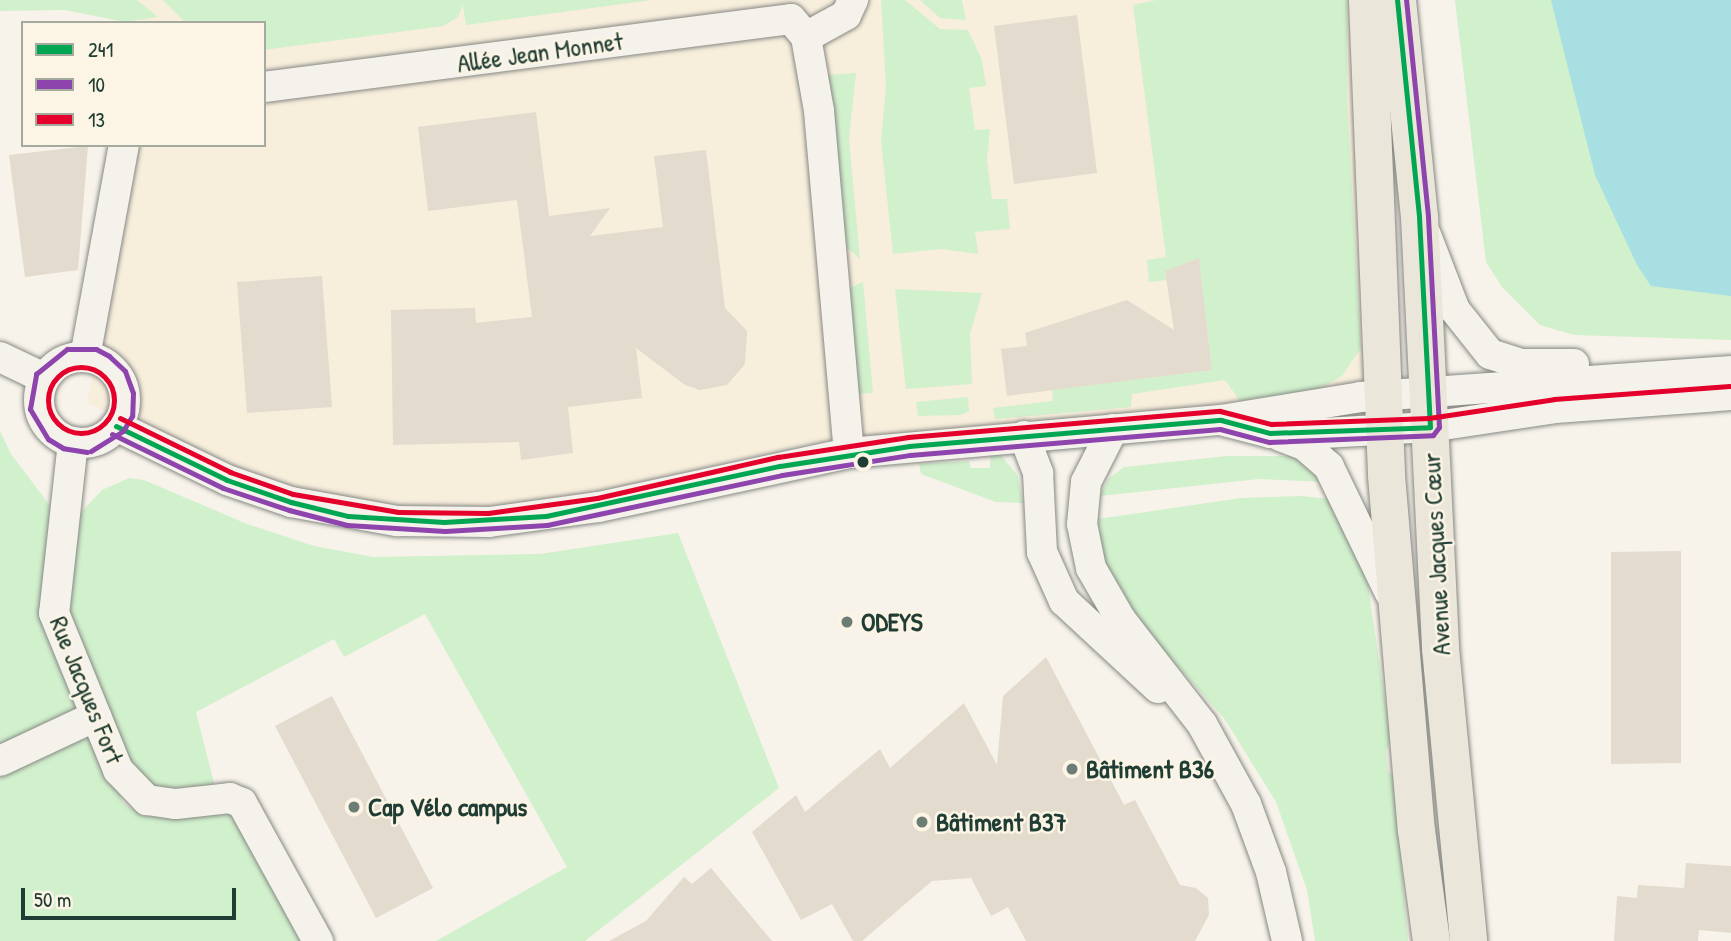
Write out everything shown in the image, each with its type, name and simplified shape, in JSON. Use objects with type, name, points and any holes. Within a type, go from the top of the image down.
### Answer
[{"type":"main road","name":"Avenue Jacques Cœur","points":[[1367,0],[1396,606],[1431,941]]},
{"type":"main road","name":"Avenue Jacques Cœur","points":[[1397,0],[1419,216],[1440,648],[1468,941]]},
{"type":"street","points":[[849,453],[819,111],[806,37],[846,15],[853,0]]},
{"type":"street","name":"Allée Jean Monnet","points":[[266,87],[777,17],[791,19],[806,37]]},
{"type":"street","points":[[85,357],[124,147]]},
{"type":"street","points":[[1419,216],[1455,310],[1490,354],[1520,364],[1563,363],[1665,374]]},
{"type":"street","points":[[0,357],[44,378]]},
{"type":"street","points":[[85,357],[104,363],[122,385],[125,405],[116,426],[95,441],[73,442],[53,432],[44,421],[38,399],[44,378],[62,361],[85,357]]},
{"type":"street","points":[[1430,410],[1665,374],[1731,371]]},
{"type":"street","points":[[116,426],[227,480],[290,502],[397,522],[489,522],[546,516],[849,453],[1221,420],[1430,410],[1555,408],[1731,395]]},
{"type":"street","points":[[1270,433],[1386,413]]},
{"type":"street","points":[[1221,420],[1304,445],[1329,467],[1360,523],[1396,606]]},
{"type":"street","points":[[1113,429],[1086,482],[1084,547],[1115,612],[1202,723],[1246,804],[1271,872],[1287,941]]},
{"type":"street","points":[[1024,436],[1038,474],[1042,552],[1064,601],[1135,670],[1202,723]]},
{"type":"street","name":"Rue Jacques Fort","points":[[73,442],[54,613],[118,771],[147,800],[176,804],[230,798],[251,813],[318,941]]},
{"type":"street","points":[[0,761],[96,716]]},
{"type":"shaded area","points":[[137,0],[1370,0],[1401,382],[1279,399],[811,443],[572,497],[498,507],[429,509],[350,502],[273,483],[87,403],[138,147],[266,147],[266,21],[141,21]]},
{"type":"green space","points":[[0,0],[137,0],[158,17],[120,21],[65,10],[0,11]]},
{"type":"green space","points":[[163,0],[652,0],[466,25],[463,5],[458,17],[443,26],[266,50],[266,21],[184,21]]},
{"type":"green space","points":[[881,0],[905,0],[940,29],[968,30],[982,60],[986,86],[969,88],[975,130],[990,129],[987,160],[992,199],[1007,199],[1010,229],[975,232],[978,254],[941,249],[893,254],[881,141],[886,88]]},
{"type":"green space","points":[[920,0],[962,0],[966,20],[940,18]]},
{"type":"green space","points":[[1156,0],[1347,0],[1347,100],[1361,348],[1342,376],[1319,389],[1240,401],[1225,380],[1132,394],[1131,407],[995,419],[993,408],[1053,401],[1052,390],[1212,370],[1199,258],[1165,271],[1166,280],[1149,282],[1147,260],[1166,257],[1133,5]]},
{"type":"green space","points":[[1455,0],[1731,0],[1731,340],[1574,335],[1540,325],[1502,287],[1486,262]]},
{"type":"green space","points":[[856,73],[849,138],[860,259],[844,245],[827,75]]},
{"type":"green space","points":[[863,282],[873,393],[856,394],[848,289]]},
{"type":"green space","points":[[895,289],[982,293],[970,334],[972,384],[906,389]]},
{"type":"green space","points":[[968,397],[969,411],[961,415],[918,416],[916,402]]},
{"type":"green space","points":[[0,431],[11,454],[54,511],[42,613],[123,803],[143,816],[232,811],[308,941],[0,941]]},
{"type":"green space","points":[[991,452],[999,453],[1018,476],[1023,503],[996,502],[921,474],[919,464],[969,461],[971,468],[990,468]]},
{"type":"green space","points":[[1227,456],[1297,456],[1324,482],[1259,479],[1100,496],[1108,479],[1124,467]]},
{"type":"green space","points":[[129,478],[144,480],[247,524],[314,546],[373,557],[540,554],[678,533],[779,788],[585,941],[436,941],[567,867],[425,614],[344,657],[334,639],[196,712],[215,787],[190,793],[159,789],[133,771],[67,622],[76,518],[102,490]]},
{"type":"green space","points":[[1302,496],[1337,500],[1366,571],[1391,742],[1386,750],[1388,771],[1394,777],[1408,941],[1315,941],[1307,890],[1276,802],[1224,718],[1126,609],[1104,561],[1098,519],[1241,498]]},
{"type":"water","points":[[1551,0],[1731,0],[1731,296],[1651,286],[1637,265],[1595,175]]},
{"type":"building","points":[[1077,15],[1097,173],[1014,184],[994,26]]},
{"type":"building","points":[[536,112],[549,216],[610,208],[590,236],[663,227],[654,156],[706,150],[725,308],[747,331],[745,364],[727,385],[700,390],[685,385],[636,348],[642,398],[568,407],[573,453],[521,460],[519,442],[393,445],[391,310],[475,308],[476,323],[532,317],[517,200],[428,211],[418,127]]},
{"type":"building","points":[[88,147],[78,270],[25,277],[9,155]]},
{"type":"building","points":[[1199,258],[1212,370],[1007,396],[1001,349],[1027,346],[1025,333],[1127,300],[1174,330],[1165,271]]},
{"type":"building","points":[[322,276],[332,407],[247,413],[237,282]]},
{"type":"building","points":[[1681,551],[1681,763],[1611,764],[1611,552]]},
{"type":"building","points":[[1046,657],[1124,805],[1135,800],[1180,885],[1196,888],[1208,898],[1209,915],[1195,941],[1026,941],[1008,907],[991,916],[971,878],[932,881],[862,941],[853,941],[832,904],[801,920],[752,832],[796,795],[805,812],[880,749],[890,768],[964,703],[997,765],[1003,696]]},
{"type":"building","name":"Cap Vélo campus","points":[[332,696],[433,888],[376,918],[275,726]]},
{"type":"building","points":[[1686,863],[1731,866],[1731,933],[1699,930],[1698,941],[1614,941],[1617,896],[1637,898],[1638,885],[1684,888]]},
{"type":"building","points":[[711,868],[772,941],[609,941],[646,921],[684,877],[692,884]]},
{"type":"transit line","name":"241","points":[[116,426],[227,480],[291,502],[348,516],[444,522],[546,516],[780,466],[909,446],[1221,420],[1270,433],[1430,427],[1419,216],[1397,0]]},
{"type":"transit line","name":"10","points":[[112,434],[223,488],[289,510],[347,525],[445,531],[547,525],[782,475],[910,455],[1220,429],[1269,442],[1433,435],[1439,427],[1428,216],[1406,0]]},
{"type":"transit line","name":"10","points":[[87,452],[63,448],[48,439],[30,409],[36,374],[67,349],[96,349],[109,356],[125,371],[133,393],[132,416],[123,431],[91,451]]},
{"type":"transit line","name":"13","points":[[81,367],[94,369],[109,382],[114,400],[112,413],[99,428],[81,433],[68,431],[53,418],[48,400],[50,387],[63,372],[81,367]]},
{"type":"transit line","name":"13","points":[[120,418],[230,472],[293,494],[398,512],[488,513],[597,498],[778,457],[908,437],[1220,411],[1271,424],[1429,418],[1554,399],[1730,386]]},
{"type":"place","name":"ODEYS","points":[[847,622]]},
{"type":"place","name":"Bâtiment B36","points":[[1072,769]]},
{"type":"place","name":"Cap Vélo campus","points":[[354,807]]},
{"type":"place","name":"Bâtiment B37","points":[[922,822]]}]
